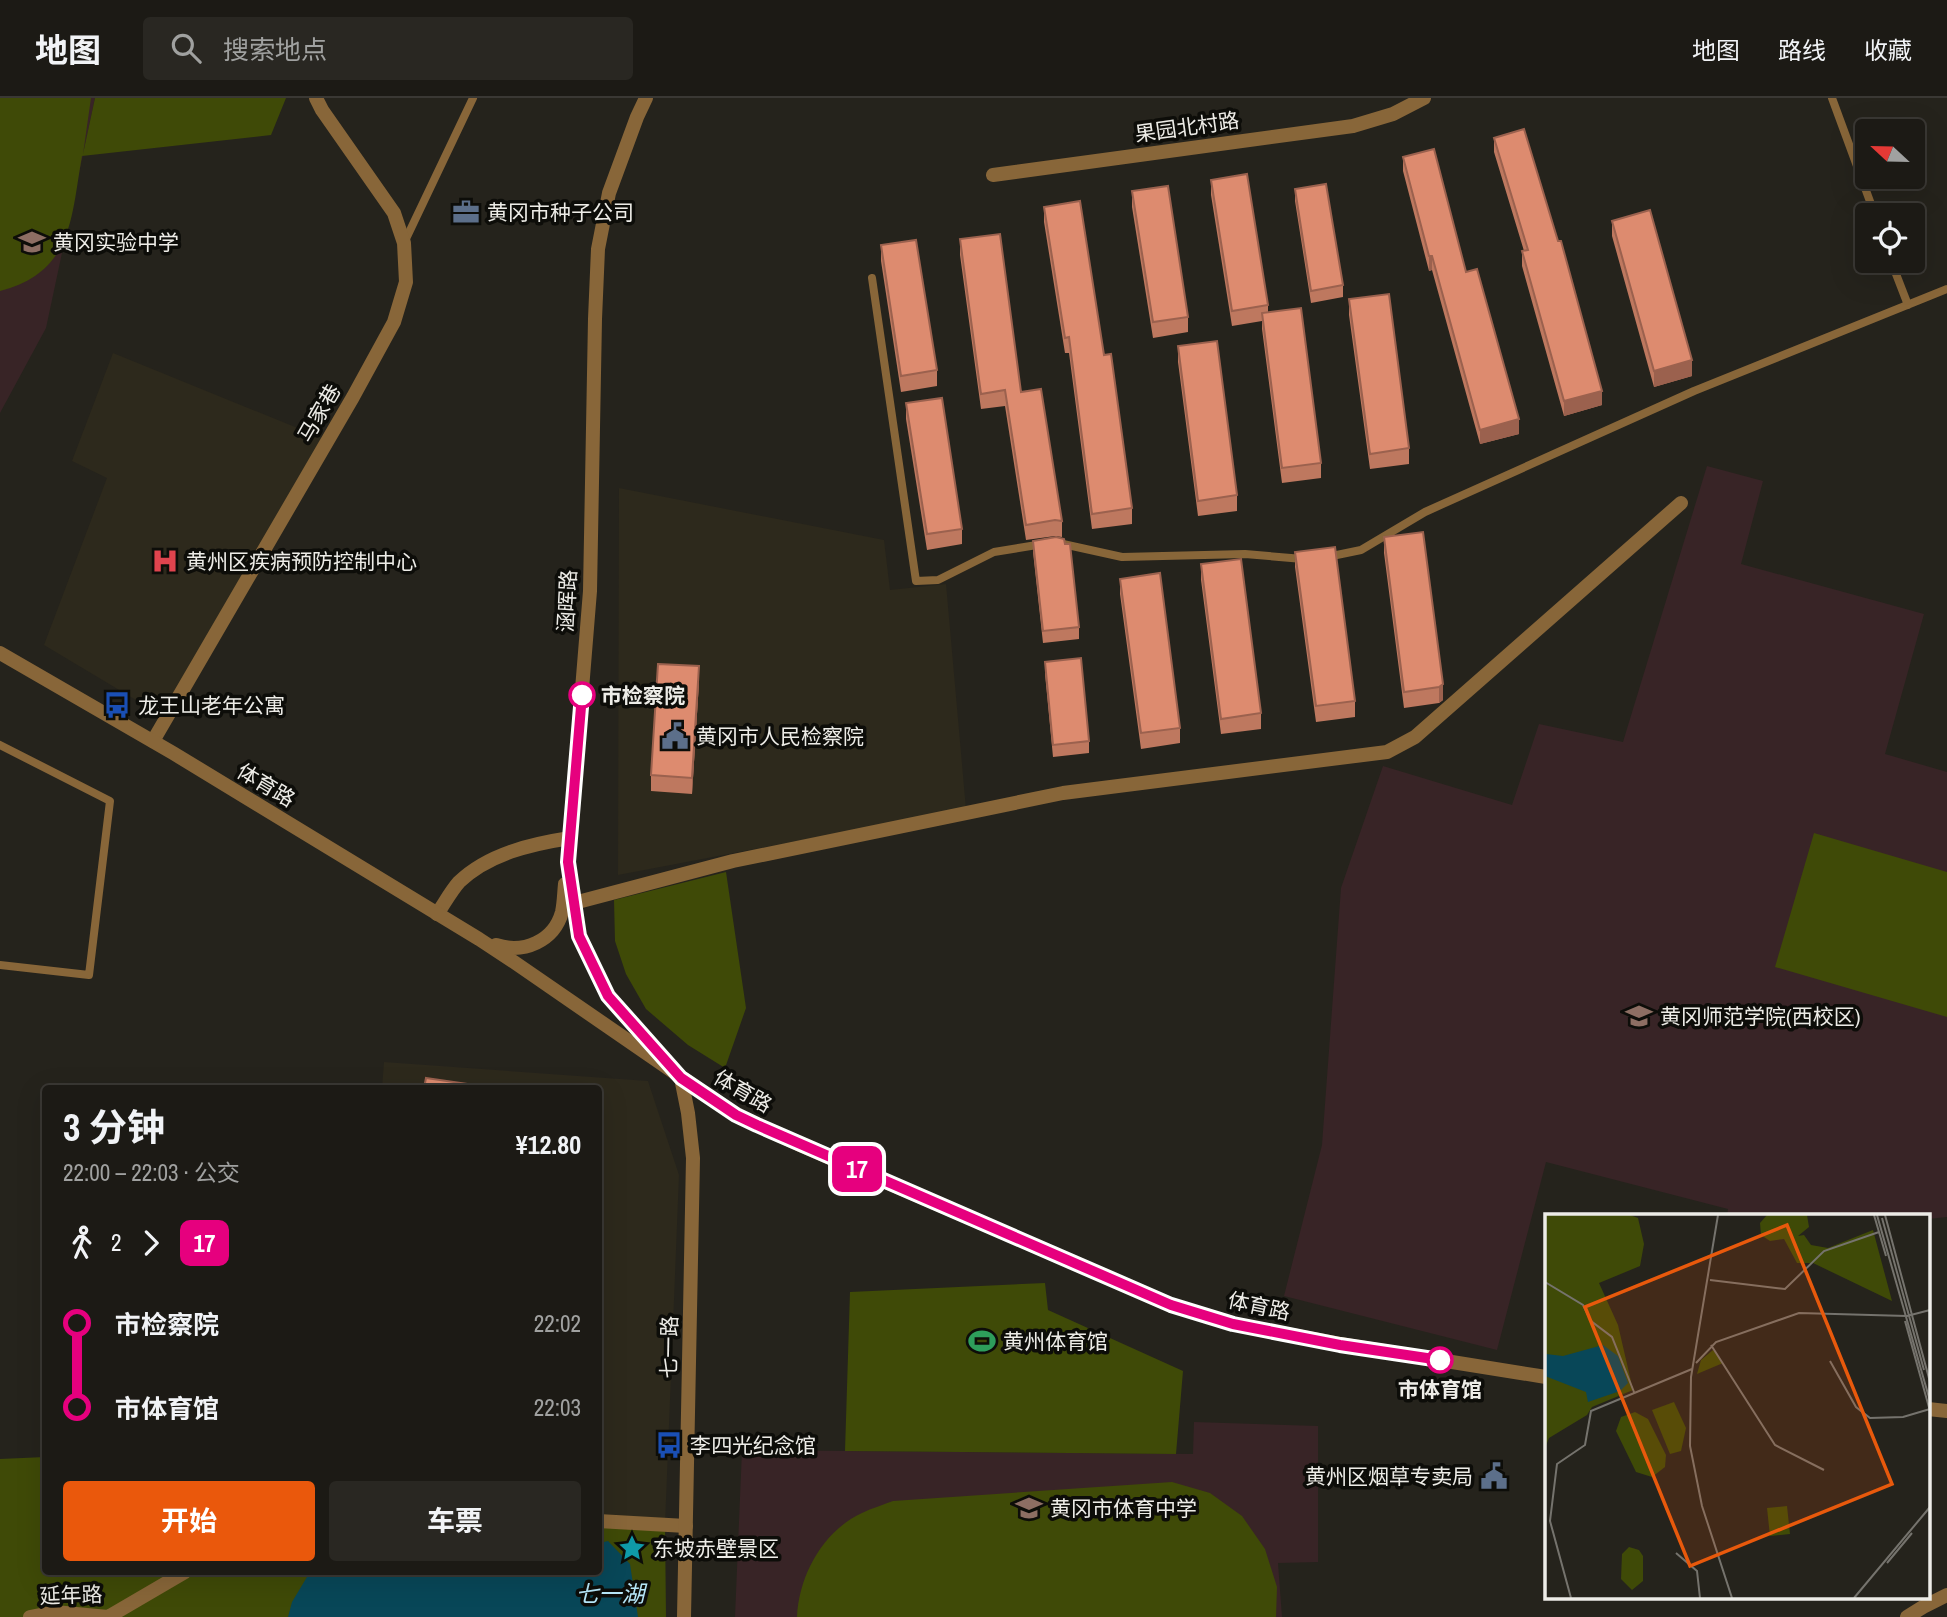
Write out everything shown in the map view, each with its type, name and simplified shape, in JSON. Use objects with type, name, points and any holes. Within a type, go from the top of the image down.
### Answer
[{"type":"street","name":"马家巷","points":[[153,741],[394,322],[406,282],[404,243],[394,213],[316,98]]},
{"type":"street","name":"涵晖路","points":[[646,98],[609,193],[598,249],[590,591],[568,862],[579,936],[608,996],[681,1078]]},
{"type":"street","name":"果园北村路","points":[[993,175],[1353,126],[1393,114],[1424,98]]},
{"type":"street","points":[[574,903],[733,861],[1063,793],[1387,752],[1415,737],[1681,503]]},
{"type":"street","name":"体育路","points":[[0,653],[153,741],[479,939],[736,1115],[1171,1305],[1233,1324],[1340,1345],[1545,1377]]},
{"type":"street","points":[[437,914],[459,883],[490,859],[541,843],[570,838]]},
{"type":"street","points":[[479,939],[509,949],[529,946],[547,938],[556,927],[562,911],[568,862]]},
{"type":"street","name":"七一路","points":[[681,1078],[694,1158],[684,1617]]},
{"type":"street","points":[[602,1521],[686,1526]]},
{"type":"street","name":"延年路","points":[[30,1617],[55,1612],[108,1617],[180,1575]]},
{"type":"street","points":[[1907,1617],[1947,1595]]},
{"type":"lane","points":[[404,243],[473,98]]},
{"type":"lane","points":[[1832,98],[1871,203]]},
{"type":"lane","points":[[1896,273],[1908,305]]},
{"type":"lane","points":[[872,278],[916,581],[938,580],[994,552],[1056,542],[1122,558],[1244,554],[1311,560]]},
{"type":"lane","points":[[1324,557],[1361,550],[1425,512],[1694,391],[1947,289]]},
{"type":"lane","points":[[0,744],[110,801],[89,975],[0,965]]},
{"type":"shaded area","name":"黄冈实验中学","points":[[0,98],[95,98],[46,328],[0,413]]},
{"type":"shaded area","name":"黄州区疾病预防控制中心","points":[[113,353],[327,440],[161,715],[44,645],[107,478],[72,461]]},
{"type":"shaded area","name":"黄冈师范学院(西校区)","points":[[1707,466],[1763,481],[1741,564],[1924,614],[1885,754],[1947,772],[1947,1217],[1930,1219],[1930,1214],[1727,1214],[1728,1209],[1546,1162],[1497,1350],[1284,1296],[1322,1145],[1341,888],[1383,766],[1512,805],[1539,724],[1623,742]]},
{"type":"shaded area","name":"黄冈市人民检察院","points":[[619,488],[884,540],[890,590],[946,584],[966,809],[618,875]]},
{"type":"shaded area","points":[[384,1062],[648,1081],[679,1175],[665,1525],[602,1514],[602,1085],[382,1085]]},
{"type":"shaded area","name":"黄冈市体育中学","points":[[1194,1422],[1318,1426],[1318,1562],[1278,1563],[1282,1617],[735,1617],[742,1450],[1193,1454]]},
{"type":"green space","name":"黄冈实验中学","points":[[0,98],[91,98],[83,154],[95,98],[286,98],[271,135],[82,156],[70,221],[55,256],[42,271],[24,282],[0,291]]},
{"type":"green space","points":[[1814,833],[1947,872],[1947,1017],[1775,967]]},
{"type":"green space","points":[[726,872],[746,1008],[725,1068],[688,1045],[646,1009],[626,974],[615,941],[614,900]]},
{"type":"green space","name":"黄州体育馆","points":[[1045,1283],[1048,1310],[1183,1371],[1176,1454],[845,1451],[850,1292]]},
{"type":"green space","name":"东坡赤壁景区","points":[[42,1457],[42,1575],[602,1575],[602,1514],[665,1525],[666,1617],[0,1617],[0,1459]]},
{"type":"green space","points":[[1172,1482],[1210,1493],[1242,1516],[1265,1549],[1277,1587],[1276,1617],[797,1617],[808,1570],[825,1543],[848,1521],[893,1501]]},
{"type":"water","name":"七一湖","points":[[608,1541],[630,1564],[638,1617],[288,1617],[292,1602],[308,1575],[602,1575],[602,1542]]},
{"type":"building","points":[[1524,129],[1558,241],[1561,241],[1602,391],[1564,401],[1522,251],[1528,250],[1494,138]]},
{"type":"building","points":[[1434,149],[1466,272],[1477,269],[1519,419],[1480,430],[1403,157]]},
{"type":"building","points":[[1247,174],[1268,305],[1232,311],[1211,180]]},
{"type":"building","points":[[1326,184],[1343,285],[1311,291],[1295,189]]},
{"type":"building","points":[[1168,186],[1188,317],[1153,322],[1132,191]]},
{"type":"building","points":[[1080,201],[1104,355],[1111,354],[1132,508],[1092,514],[1069,337],[1065,338],[1044,207]]},
{"type":"building","points":[[1650,210],[1692,360],[1654,371],[1612,221]]},
{"type":"building","points":[[1000,234],[1021,392],[1041,389],[1062,521],[1026,525],[1005,390],[981,394],[960,239]]},
{"type":"building","points":[[916,240],[937,370],[901,376],[881,245]]},
{"type":"building","points":[[1389,294],[1409,448],[1370,454],[1349,299]]},
{"type":"building","points":[[1301,308],[1321,463],[1282,468],[1262,313]]},
{"type":"building","points":[[1217,341],[1237,495],[1198,501],[1178,346]]},
{"type":"building","points":[[942,398],[962,529],[927,534],[906,403]]},
{"type":"building","points":[[1423,532],[1443,684],[1439,687],[1404,692],[1384,537]]},
{"type":"building","points":[[1056,537],[1064,539],[1065,544],[1070,544],[1079,627],[1043,631],[1033,541]]},
{"type":"building","points":[[1335,547],[1355,701],[1316,706],[1295,552]]},
{"type":"building","points":[[1241,559],[1261,713],[1221,719],[1201,564]]},
{"type":"building","points":[[1160,573],[1180,728],[1141,733],[1120,579]]},
{"type":"building","points":[[1081,658],[1089,741],[1053,745],[1045,662]]},
{"type":"building","name":"黄冈市人民检察院","points":[[658,664],[699,666],[692,778],[651,775]]},
{"type":"building","points":[[426,1078],[474,1085],[425,1085]]},
{"type":"bus line","name":"17","points":[[582,695],[568,862],[579,936],[608,996],[681,1078],[736,1115],[798,1144],[1171,1305],[1233,1324],[1340,1345],[1440,1360]]},
{"type":"place","name":"黄冈市种子公司","points":[[466,212]]},
{"type":"place","name":"黄冈实验中学","points":[[32,242]]},
{"type":"place","name":"黄州区疾病预防控制中心","points":[[165,561]]},
{"type":"place","name":"市检察院","points":[[582,695]]},
{"type":"place","name":"龙王山老年公寓","points":[[117,705]]},
{"type":"place","name":"黄冈市人民检察院","points":[[675,736]]},
{"type":"place","name":"黄冈师范学院(西校区)","points":[[1639,1016]]},
{"type":"place","name":"黄州体育馆","points":[[982,1341]]},
{"type":"place","name":"市体育馆","points":[[1440,1360]]},
{"type":"place","name":"李四光纪念馆","points":[[669,1445]]},
{"type":"place","name":"黄州区烟草专卖局","points":[[1494,1476]]},
{"type":"place","name":"黄冈市体育中学","points":[[1029,1508]]},
{"type":"place","name":"东坡赤壁景区","points":[[632,1548]]}]
